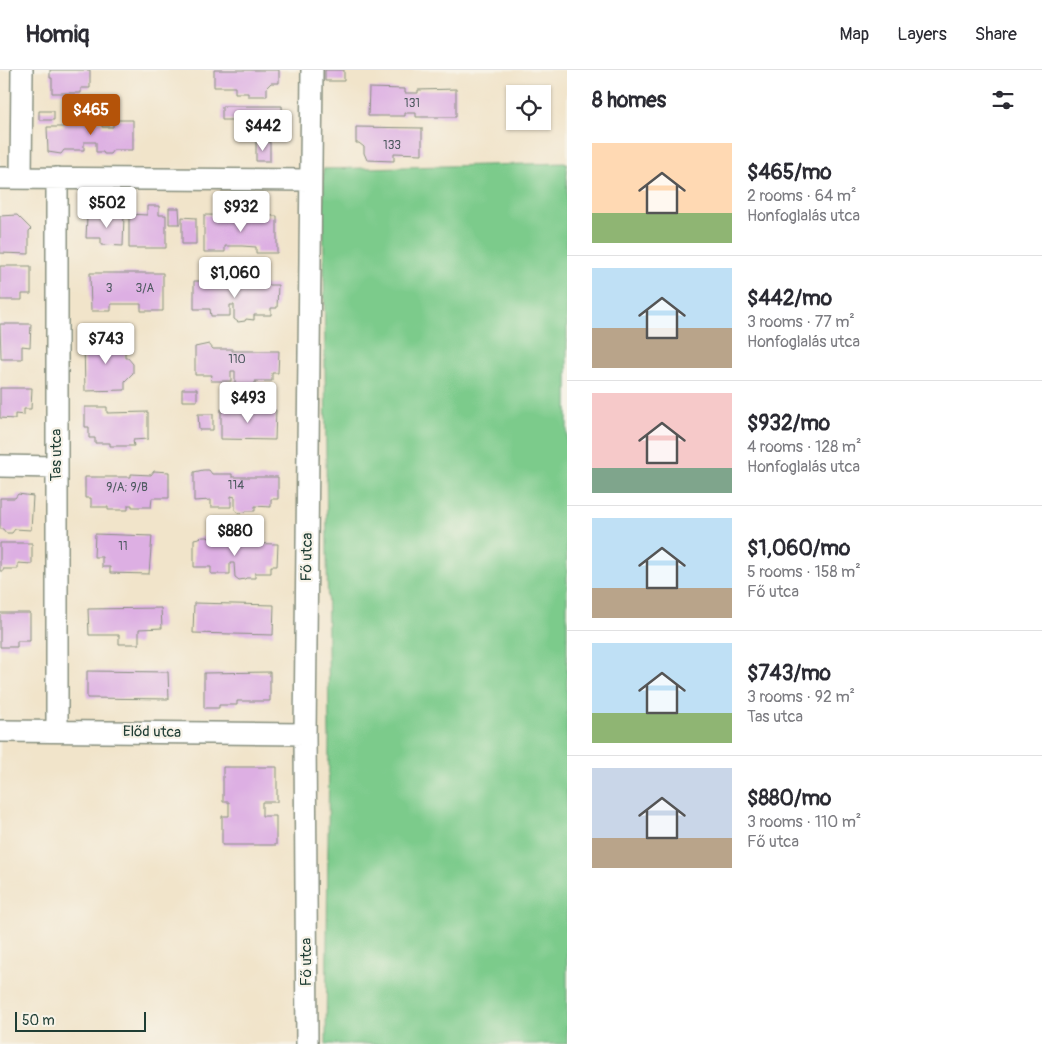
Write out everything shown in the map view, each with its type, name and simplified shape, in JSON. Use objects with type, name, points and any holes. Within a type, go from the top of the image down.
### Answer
[{"type":"street","points":[[21,178],[22,70]]},
{"type":"street","name":"Fő utca","points":[[307,1044],[304,734],[309,180],[312,70]]},
{"type":"street","points":[[0,178],[309,180]]},
{"type":"street","name":"Tas utca","points":[[57,178],[57,731]]},
{"type":"street","points":[[0,466],[56,467]]},
{"type":"street","name":"Előd utca","points":[[0,731],[304,734]]},
{"type":"green space","points":[[567,163],[567,1044],[326,1044],[329,739],[323,169]]},
{"type":"building","points":[[50,70],[90,70],[90,88],[81,88],[81,93],[52,93]]},
{"type":"building","points":[[214,70],[279,70],[279,83],[271,83],[267,87],[267,96],[248,96],[248,93],[235,93],[235,87],[214,87]]},
{"type":"building","points":[[325,70],[344,70],[344,81],[325,81]]},
{"type":"building","points":[[369,88],[405,89],[405,93],[418,93],[418,90],[456,89],[456,117],[416,117],[416,113],[405,113],[405,116],[368,116]]},
{"type":"building","points":[[222,106],[282,106],[283,134],[256,134],[256,137],[248,137],[248,120],[222,120]]},
{"type":"building","points":[[39,111],[54,111],[54,120],[39,120]]},
{"type":"building","points":[[64,120],[102,122],[102,127],[113,127],[113,120],[133,120],[133,150],[113,150],[110,154],[104,154],[103,152],[96,152],[96,142],[84,142],[84,150],[64,150],[61,154],[48,152],[47,127],[64,127]]},
{"type":"building","points":[[356,127],[422,128],[422,154],[394,153],[394,161],[367,160],[364,147],[356,143]]},
{"type":"building","points":[[256,142],[270,142],[270,161],[256,161]]},
{"type":"building","points":[[147,206],[159,206],[159,215],[166,215],[166,248],[129,248],[129,214],[147,215]]},
{"type":"building","points":[[169,208],[179,208],[180,224],[169,224]]},
{"type":"building","points":[[101,214],[124,215],[123,246],[101,245],[101,238],[86,238],[87,217],[101,217]]},
{"type":"building","points":[[17,215],[31,229],[29,231],[29,254],[0,253],[0,216]]},
{"type":"building","points":[[204,215],[277,216],[277,253],[256,253],[256,247],[242,246],[225,246],[225,252],[204,252]]},
{"type":"building","points":[[182,217],[196,218],[196,244],[182,244]]},
{"type":"building","points":[[0,266],[31,266],[31,294],[22,294],[22,300],[0,300]]},
{"type":"building","points":[[90,273],[163,273],[163,311],[141,311],[141,304],[111,304],[111,311],[91,311]]},
{"type":"building","points":[[208,279],[212,283],[231,283],[231,285],[278,285],[277,308],[271,308],[271,315],[254,315],[254,320],[246,319],[245,321],[238,322],[234,319],[234,305],[230,305],[230,316],[211,316],[210,309],[194,309],[194,281]]},
{"type":"building","points":[[0,324],[31,324],[30,347],[22,346],[22,359],[1,359]]},
{"type":"building","points":[[84,340],[125,340],[125,358],[128,358],[133,364],[133,373],[125,381],[125,390],[85,391]]},
{"type":"building","points":[[209,344],[213,349],[232,349],[232,351],[279,351],[278,373],[272,373],[272,381],[255,381],[255,385],[247,385],[246,387],[240,387],[235,384],[235,371],[231,371],[231,381],[211,381],[212,375],[195,375],[195,347]]},
{"type":"building","points":[[0,388],[32,388],[31,409],[24,409],[24,415],[15,414],[15,419],[0,418]]},
{"type":"building","points":[[182,389],[197,389],[197,401],[182,401]]},
{"type":"building","points":[[85,407],[107,407],[107,413],[148,412],[148,439],[133,440],[134,446],[110,446],[110,443],[95,443],[95,438],[89,438],[89,427],[85,427]]},
{"type":"building","points":[[221,409],[276,410],[275,440],[221,439]]},
{"type":"building","points":[[198,414],[213,414],[213,430],[199,430]]},
{"type":"building","points":[[209,470],[212,474],[232,474],[232,477],[278,477],[278,499],[271,499],[271,507],[255,506],[255,511],[239,513],[235,510],[235,497],[231,496],[231,507],[211,507],[211,500],[194,501],[194,472]]},
{"type":"building","points":[[154,471],[169,472],[169,498],[152,498],[151,507],[132,507],[132,505],[128,505],[128,510],[108,510],[108,507],[91,507],[91,498],[85,498],[85,477],[131,477],[131,474],[151,475]]},
{"type":"building","points":[[18,494],[33,496],[31,530],[15,529],[12,533],[6,533],[3,529],[0,529],[0,498],[15,498]]},
{"type":"building","points":[[95,534],[152,536],[149,574],[110,573],[110,567],[102,567],[102,557],[94,557]]},
{"type":"building","points":[[208,537],[212,541],[231,541],[231,543],[278,544],[277,566],[271,566],[271,573],[255,573],[255,578],[239,580],[235,577],[234,563],[230,563],[230,574],[211,574],[211,567],[194,567],[194,539]]},
{"type":"building","points":[[0,543],[32,543],[32,564],[18,563],[18,569],[3,569],[3,571],[0,571]]},
{"type":"building","points":[[194,603],[274,605],[273,635],[193,633]]},
{"type":"building","points":[[161,608],[162,628],[139,629],[139,644],[119,644],[119,635],[89,635],[88,609]]},
{"type":"building","points":[[0,613],[30,613],[30,641],[17,641],[17,647],[0,647]]},
{"type":"building","points":[[87,671],[168,672],[169,699],[87,698]]},
{"type":"building","points":[[270,672],[270,701],[237,701],[237,705],[219,705],[219,708],[204,708],[204,673]]},
{"type":"building","points":[[223,767],[277,767],[277,802],[262,802],[262,816],[276,816],[276,845],[222,845],[222,816],[229,816],[229,802],[223,802]]}]
